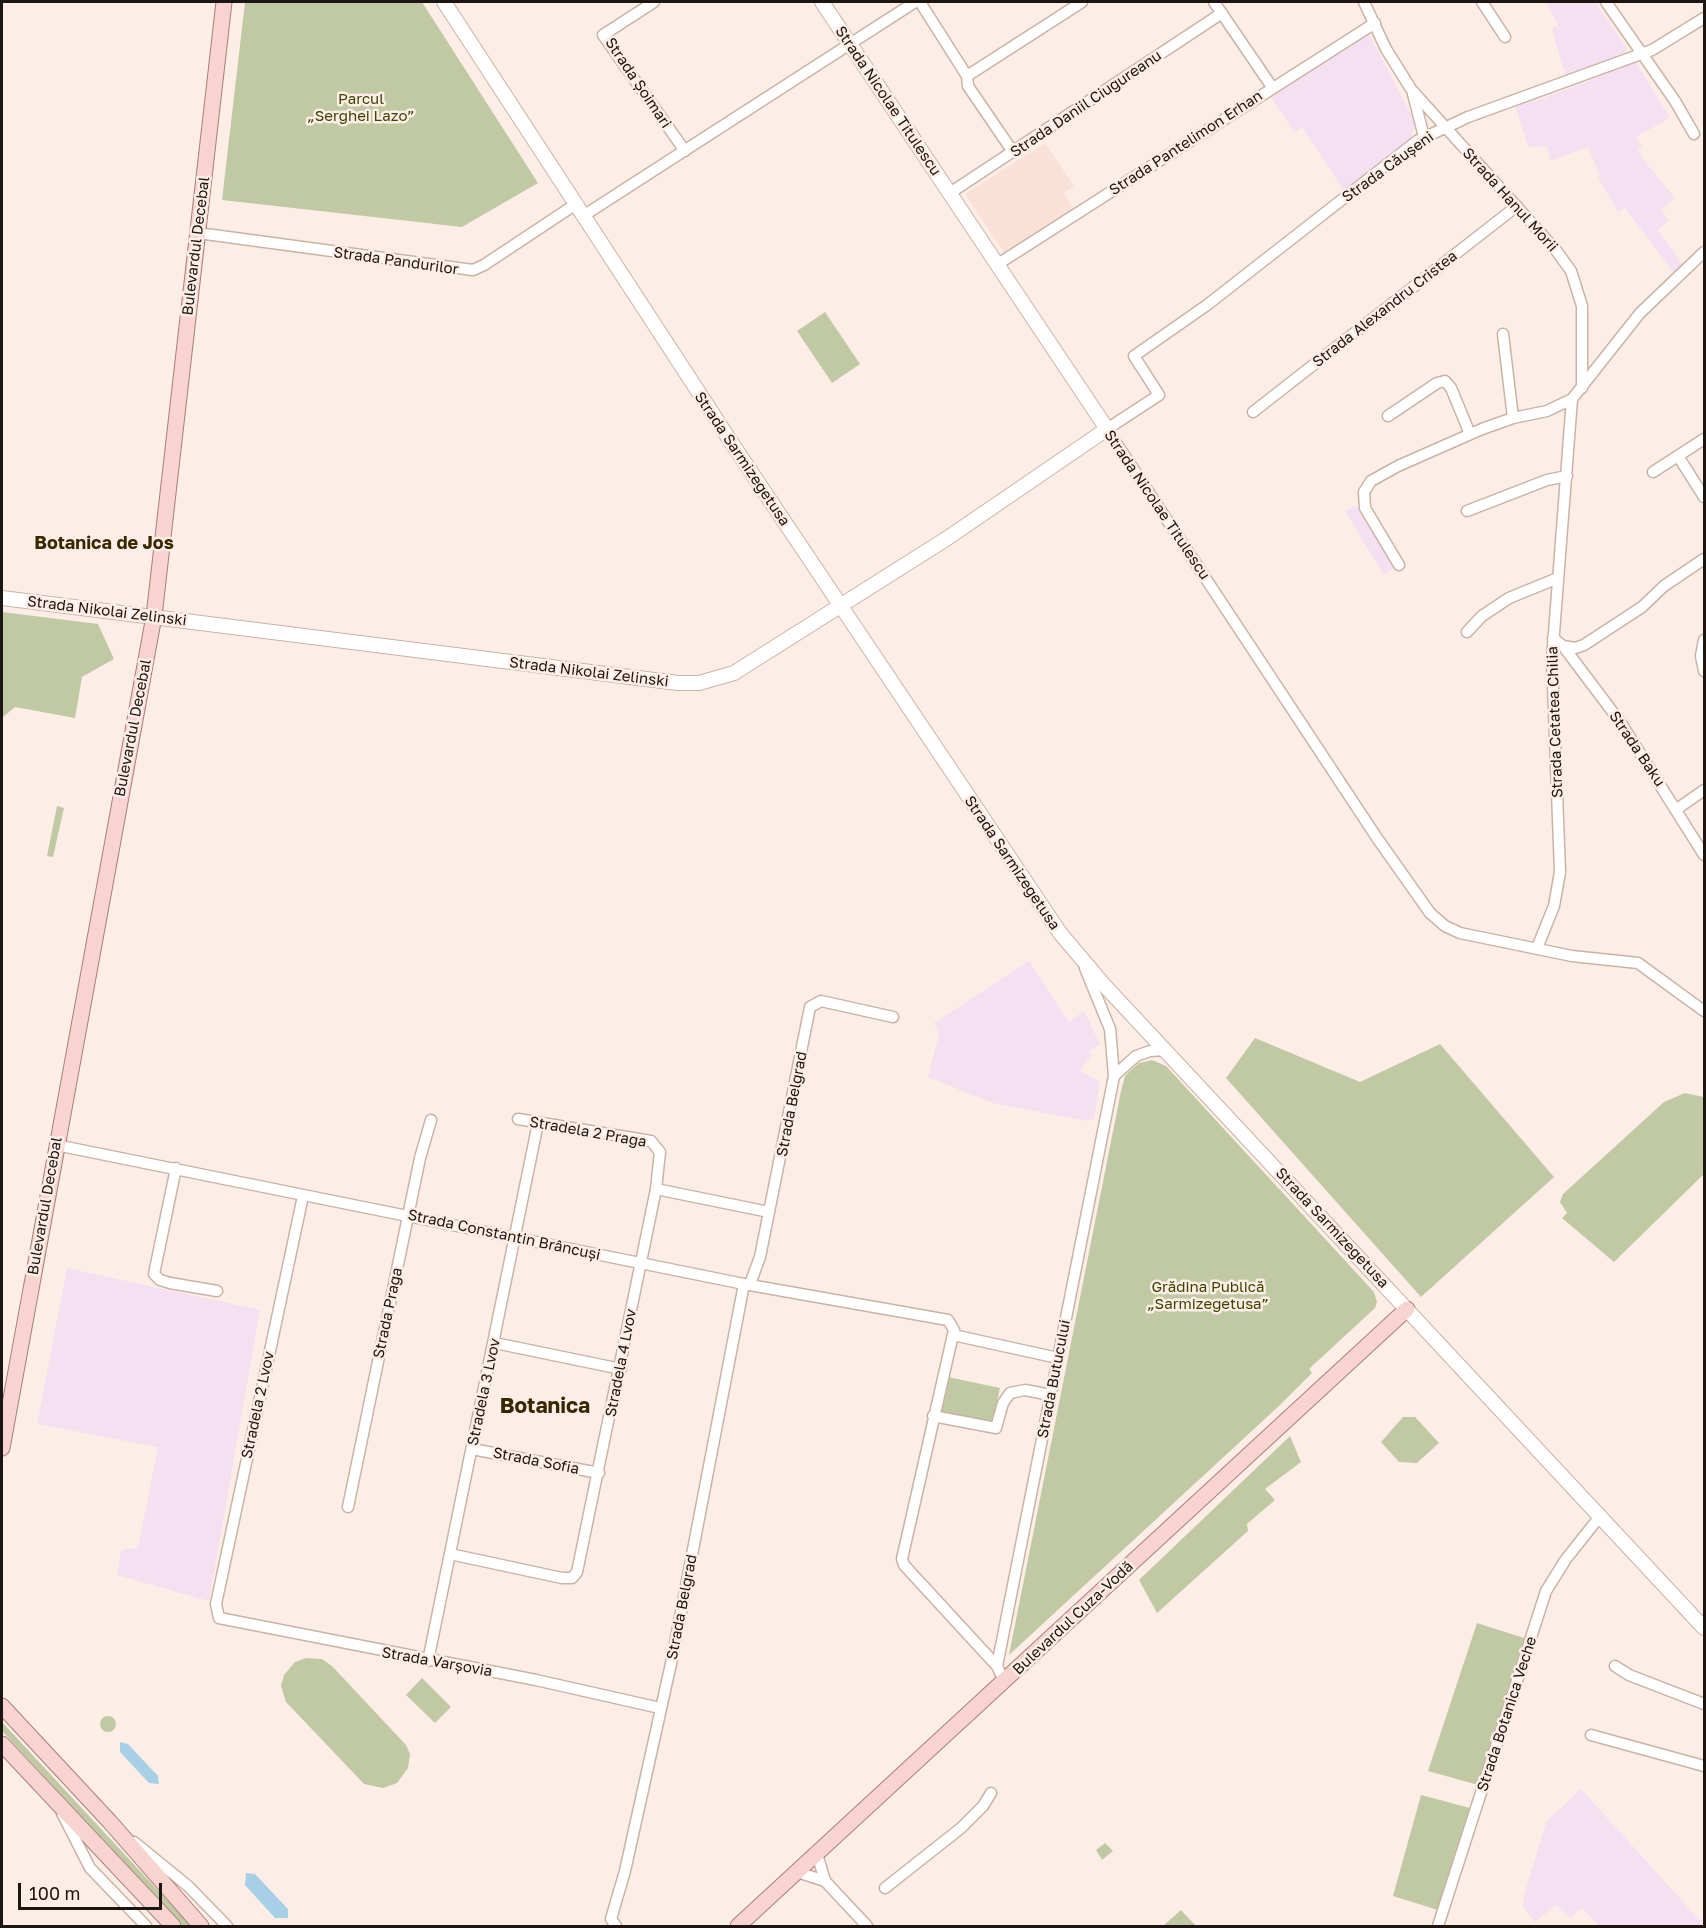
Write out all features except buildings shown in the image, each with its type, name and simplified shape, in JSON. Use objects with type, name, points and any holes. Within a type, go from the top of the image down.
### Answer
[{"type":"main road","name":"Bulevardul Decebal","points":[[2,1448],[154,616],[224,2]]},
{"type":"main road","name":"Strada Sarmizegetusa","points":[[444,2],[840,605],[1060,933],[1080,958],[1165,1050],[1704,1628]]},
{"type":"main road","name":"Strada Nicolae Titulescu","points":[[822,2],[1107,429]]},
{"type":"main road","name":"Strada Nikolai Zelinski","points":[[2,598],[688,684],[708,681],[734,673],[946,539],[1107,429]]},
{"type":"main road","name":"Bulevardul Cuza-Vodă","points":[[738,1926],[1407,1309]]},
{"type":"main road","points":[[2,1693],[15,1720]]},
{"type":"main road","points":[[2,1706],[110,1822],[201,1926]]},
{"type":"main road","points":[[2,1744],[172,1926]]},
{"type":"street","name":"Strada Șoimari","points":[[654,2],[603,35],[685,151]]},
{"type":"street","name":"Strada Pandurilor","points":[[198,233],[472,270],[685,151],[915,2]]},
{"type":"street","points":[[920,2],[967,76],[968,86],[1013,152]]},
{"type":"street","points":[[967,76],[1082,2]]},
{"type":"street","points":[[1214,2],[1272,87]]},
{"type":"street","name":"Strada Hanul Morii","points":[[1364,2],[1390,57],[1411,89],[1555,249],[1575,280],[1582,306],[1582,388]]},
{"type":"street","points":[[1482,2],[1505,37]]},
{"type":"street","points":[[1606,2],[1676,101],[1694,134]]},
{"type":"street","name":"Strada Daniil Ciugureanu","points":[[950,193],[1222,13]]},
{"type":"street","name":"Strada Căușeni","points":[[1107,429],[1160,395],[1134,356],[1207,305],[1424,137],[1445,127],[1643,54],[1667,43],[1704,18]]},
{"type":"street","name":"Strada Pantelimon Erhan","points":[[998,264],[1375,23]]},
{"type":"street","points":[[1411,89],[1424,137]]},
{"type":"street","name":"Strada Alexandru Cristea","points":[[1253,412],[1517,206]]},
{"type":"street","points":[[1399,565],[1365,508],[1366,487],[1376,477],[1398,465],[1470,434],[1514,418],[1547,411],[1572,399],[1640,313],[1704,252]]},
{"type":"street","points":[[1503,334],[1514,418]]},
{"type":"street","points":[[1388,416],[1437,383],[1445,381],[1451,388],[1470,434]]},
{"type":"street","name":"Strada Cetatea Chilia","points":[[1537,948],[1554,906],[1560,872],[1552,690],[1553,638],[1572,399]]},
{"type":"street","name":"Strada Nicolae Titulescu","points":[[1107,429],[1418,898],[1439,922],[1453,930],[1537,948]]},
{"type":"street","points":[[1653,472],[1704,439]]},
{"type":"street","points":[[1678,456],[1704,496]]},
{"type":"street","points":[[1467,511],[1540,482],[1567,476]]},
{"type":"street","points":[[1563,646],[1575,648],[1584,645],[1642,607],[1664,586],[1704,559]]},
{"type":"street","points":[[1467,632],[1482,616],[1509,598],[1558,578]]},
{"type":"street","name":"Strada Baku","points":[[1553,638],[1563,646],[1621,723],[1704,855]]},
{"type":"street","points":[[1704,640],[1701,656],[1704,671]]},
{"type":"street","points":[[1677,809],[1704,790]]},
{"type":"street","points":[[1537,948],[1572,956],[1638,963],[1704,1011]]},
{"type":"street","name":"Strada Butucului","points":[[997,1666],[1114,1076],[1110,1029],[1080,958]]},
{"type":"street","name":"Strada Belgrad","points":[[616,1926],[611,1919],[625,1871],[660,1708],[747,1284],[760,1257],[812,1004],[821,1001],[893,1017]]},
{"type":"street","points":[[1114,1076],[1136,1056],[1165,1050]]},
{"type":"street","name":"Stradela 2 Praga","points":[[518,1119],[651,1142],[657,1146]]},
{"type":"street","name":"Strada Praga","points":[[348,1507],[431,1120]]},
{"type":"street","name":"Stradela 3 Lvov","points":[[428,1661],[495,1343],[538,1123]]},
{"type":"street","name":"Strada Constantin Brâncuși","points":[[56,1145],[747,1284],[944,1318],[952,1323],[953,1335]]},
{"type":"street","name":"Stradela 4 Lvov","points":[[450,1554],[572,1578],[579,1567],[656,1190],[660,1161],[657,1146]]},
{"type":"street","points":[[176,1168],[154,1274],[160,1280],[170,1284],[217,1291]]},
{"type":"street","points":[[656,1190],[769,1212]]},
{"type":"street","name":"Stradela 2 Lvov","points":[[216,1613],[303,1196]]},
{"type":"street","points":[[1004,1681],[997,1666],[904,1565],[902,1559],[953,1335],[1058,1358]]},
{"type":"street","points":[[495,1343],[621,1370]]},
{"type":"street","points":[[933,1416],[996,1428],[1003,1403],[1010,1393],[1025,1390],[1051,1395]]},
{"type":"street","name":"Strada Sofia","points":[[472,1449],[599,1473]]},
{"type":"street","name":"Strada Botanica Veche","points":[[1438,1926],[1546,1591],[1572,1551],[1601,1515]]},
{"type":"street","name":"Strada Varșovia","points":[[216,1613],[225,1621],[536,1680],[660,1708]]},
{"type":"street","points":[[1614,1666],[1629,1675],[1702,1699]]},
{"type":"street","points":[[1591,1735],[1704,1766]]},
{"type":"street","points":[[885,1888],[962,1828],[983,1806],[991,1793]]},
{"type":"street","points":[[57,1805],[90,1868],[146,1926]]},
{"type":"street","points":[[110,1822],[189,1886],[227,1926]]},
{"type":"street","points":[[817,1854],[825,1881],[867,1926]]},
{"type":"street","points":[[797,1872],[825,1881]]},
{"type":"shaded area","points":[[1549,2],[1595,2],[1628,50],[1602,65],[1566,77],[1552,30],[1554,26],[1560,29],[1548,6]]},
{"type":"shaded area","points":[[1369,34],[1415,122],[1411,140],[1344,191],[1302,127],[1294,132],[1271,97]]},
{"type":"shaded area","points":[[1635,60],[1670,118],[1636,137],[1642,147],[1638,150],[1646,163],[1675,198],[1661,209],[1669,221],[1658,230],[1684,266],[1674,273],[1625,208],[1618,212],[1598,178],[1600,176],[1588,147],[1550,161],[1547,146],[1528,147],[1515,104],[1538,100],[1584,83]]},
{"type":"shaded area","points":[[1045,143],[1074,186],[1064,193],[1074,209],[1004,253],[965,194]]},
{"type":"shaded area","points":[[1356,505],[1394,568],[1384,575],[1345,511]]},
{"type":"shaded area","points":[[1029,961],[1069,1022],[1084,1011],[1100,1044],[1089,1051],[1091,1056],[1080,1070],[1100,1082],[1094,1119],[1087,1121],[993,1103],[928,1077],[939,1034],[934,1023]]},
{"type":"shaded area","points":[[67,1268],[260,1310],[209,1601],[117,1575],[121,1550],[138,1548],[158,1447],[37,1424]]},
{"type":"shaded area","points":[[1581,1789],[1704,1926],[1599,1926],[1582,1908],[1570,1919],[1556,1905],[1535,1922],[1524,1908],[1523,1900],[1546,1822]]},
{"type":"green space","name":"Parcul „Serghei Lazo”","points":[[245,2],[422,2],[538,183],[462,227],[222,200]]},
{"type":"green space","points":[[825,312],[860,364],[832,383],[797,331]]},
{"type":"green space","points":[[2,612],[98,624],[114,659],[82,677],[75,718],[15,707],[2,718]]},
{"type":"green space","points":[[57,806],[64,808],[53,857],[47,856]]},
{"type":"green space","points":[[1255,1038],[1360,1082],[1440,1044],[1554,1177],[1421,1297],[1226,1078]]},
{"type":"green space","name":"Grădina Publică „Sarmizegetusa”","points":[[1152,1060],[1166,1066],[1374,1292],[1377,1302],[1375,1308],[1309,1369],[1312,1373],[1280,1405],[1009,1655],[1121,1091],[1125,1076],[1139,1063]]},
{"type":"green space","points":[[1685,1093],[1704,1097],[1704,1174],[1614,1262],[1562,1218],[1567,1213],[1560,1202],[1563,1194],[1664,1102]]},
{"type":"green space","points":[[948,1377],[1000,1388],[992,1424],[940,1413]]},
{"type":"green space","points":[[1403,1417],[1415,1417],[1439,1443],[1417,1463],[1399,1462],[1381,1442]]},
{"type":"green space","points":[[1290,1436],[1301,1462],[1265,1489],[1275,1500],[1247,1524],[1248,1531],[1157,1613],[1139,1580]]},
{"type":"green space","points":[[1477,1623],[1524,1638],[1478,1785],[1428,1771]]},
{"type":"green space","points":[[306,1658],[322,1659],[332,1666],[406,1745],[410,1754],[408,1768],[397,1783],[383,1788],[364,1784],[286,1702],[281,1686],[284,1675],[295,1662]]},
{"type":"green space","points":[[422,1678],[451,1707],[435,1723],[406,1695]]},
{"type":"green space","points":[[108,1716],[114,1718],[116,1724],[114,1730],[108,1732],[102,1730],[100,1724],[102,1718]]},
{"type":"green space","points":[[2,1722],[191,1926],[183,1926],[2,1731]]},
{"type":"green space","points":[[1421,1795],[1470,1808],[1438,1910],[1393,1896]]},
{"type":"green space","points":[[1105,1843],[1113,1851],[1102,1860],[1096,1850]]},
{"type":"green space","points":[[1181,1910],[1196,1926],[1163,1926]]},
{"type":"water","points":[[120,1742],[128,1744],[158,1776],[159,1784],[149,1783],[120,1752]]},
{"type":"water","points":[[246,1873],[255,1874],[288,1909],[288,1918],[275,1918],[245,1885]]},
{"type":"district","name":"Botanica de Jos","points":[[104,543]]},
{"type":"district","name":"Botanica","points":[[545,1406]]}]
